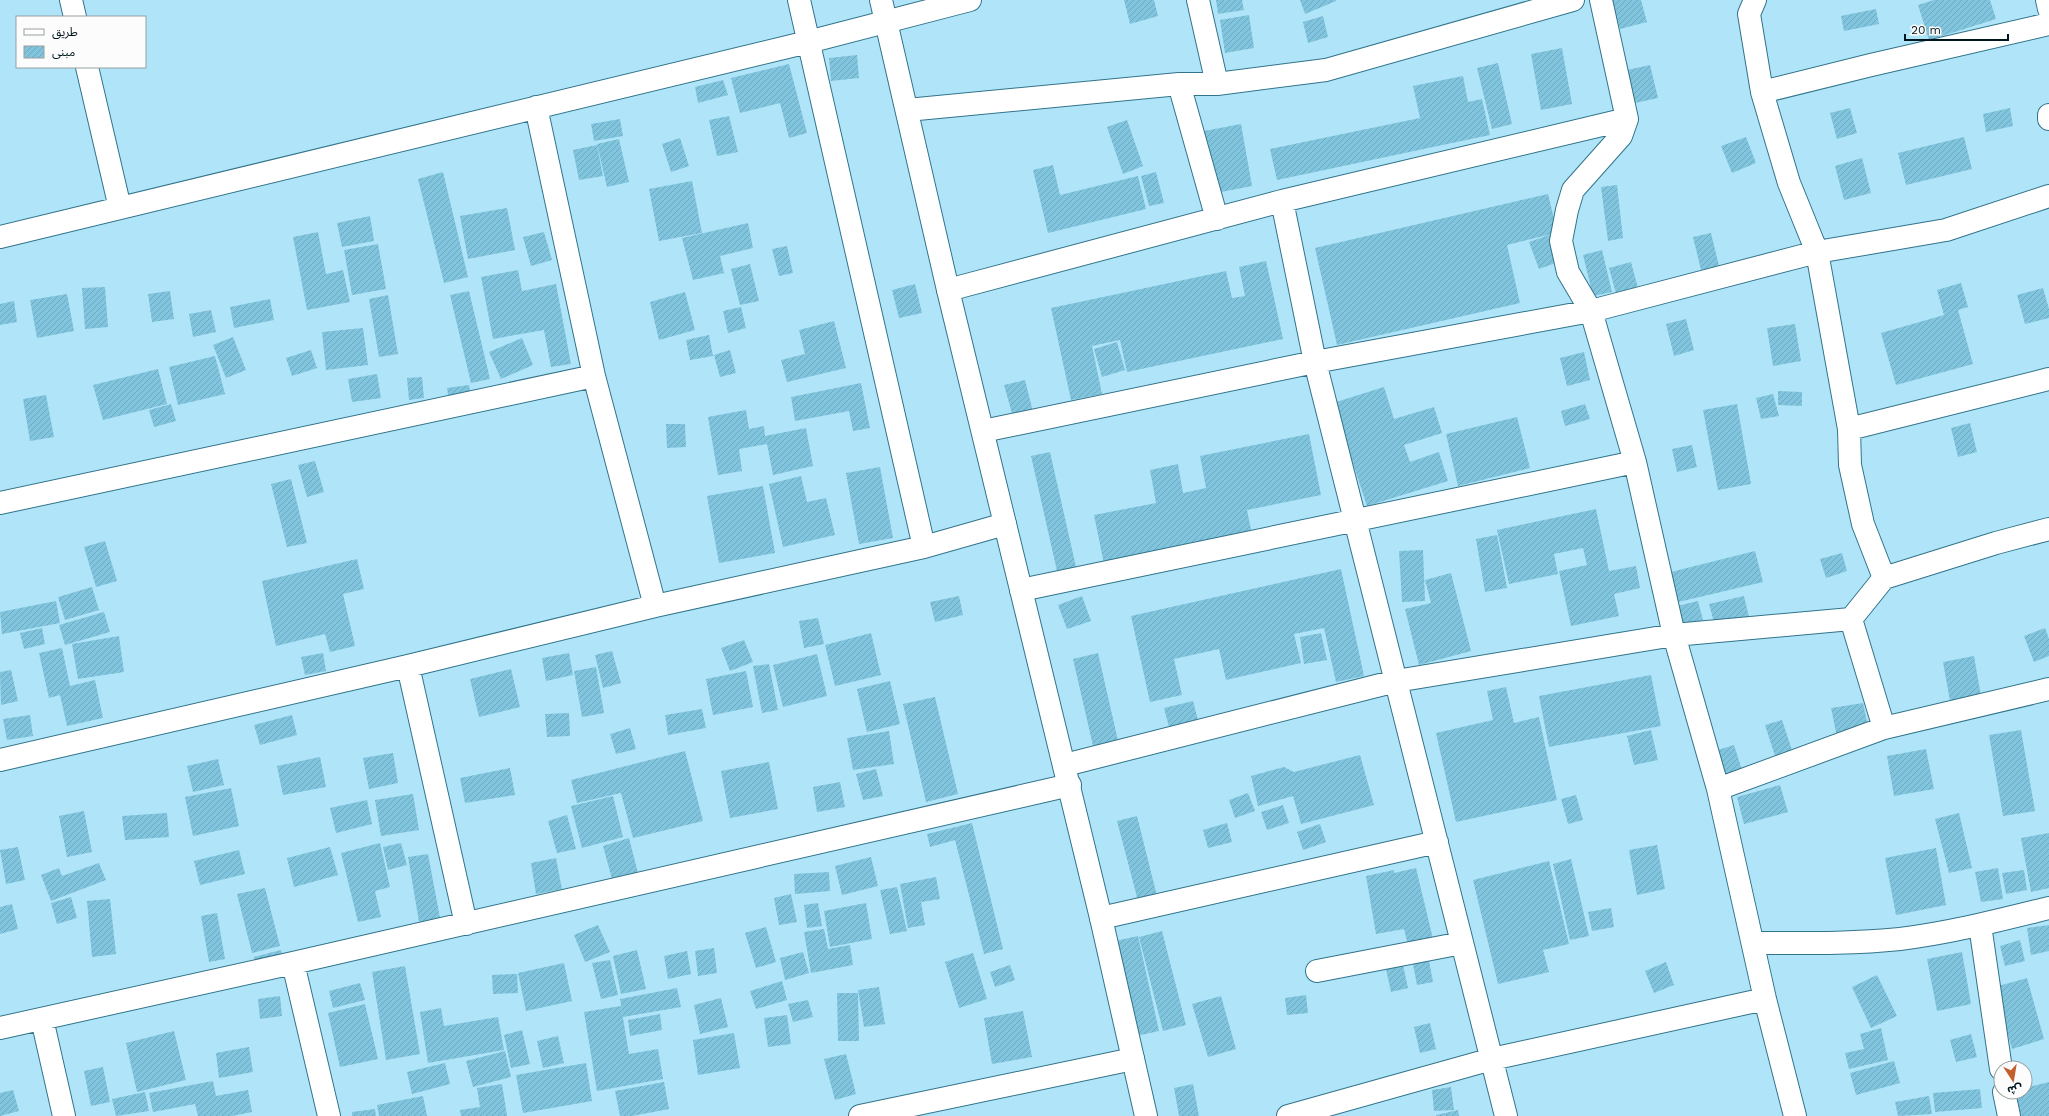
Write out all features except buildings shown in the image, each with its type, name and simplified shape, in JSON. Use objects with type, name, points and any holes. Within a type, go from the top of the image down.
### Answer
[{"type":"street","points":[[71,0],[75,16]]},
{"type":"street","points":[[799,0],[924,547]]},
{"type":"street","points":[[881,0],[948,290],[1101,918],[1146,1116]]},
{"type":"street","points":[[0,238],[808,42],[970,0]]},
{"type":"street","points":[[1198,0],[1217,84]]},
{"type":"street","points":[[907,110],[1179,84],[1217,84],[1326,70],[1573,0]]},
{"type":"street","points":[[1601,0],[1627,119],[1620,136],[1573,190],[1561,240],[1568,272],[1591,311],[1635,462],[1674,635],[1718,790],[1754,943],[1765,999],[1795,1116]]},
{"type":"street","points":[[1755,0],[1749,14],[1762,92],[1789,183],[1817,252],[1849,429],[1850,465],[1863,524],[1884,578]]},
{"type":"street","points":[[2047,0],[2049,9]]},
{"type":"street","points":[[1762,92],[1878,63],[2049,24]]},
{"type":"street","points":[[87,68],[120,208]]},
{"type":"street","points":[[1179,84],[1217,219]]},
{"type":"street","points":[[536,107],[594,376],[655,606]]},
{"type":"street","points":[[948,290],[1282,201],[1627,119]]},
{"type":"street","points":[[983,431],[1315,362],[1591,311],[1817,252],[1946,230],[2049,196]]},
{"type":"street","points":[[1282,201],[1315,362],[1506,1116]]},
{"type":"street","points":[[0,503],[594,376]]},
{"type":"street","points":[[1849,429],[2049,379]]},
{"type":"street","points":[[1021,590],[1635,462]]},
{"type":"street","points":[[0,760],[408,666],[655,606],[924,547],[1005,524]]},
{"type":"street","points":[[0,1028],[466,924],[1067,775],[1396,681],[1674,635],[1851,619],[1884,578],[1996,543],[2049,530]]},
{"type":"street","points":[[1851,619],[1884,728]]},
{"type":"street","points":[[408,666],[466,924]]},
{"type":"street","points":[[1718,790],[1884,728],[2049,689]]},
{"type":"street","points":[[1101,918],[1437,842]]},
{"type":"street","points":[[1754,943],[1835,943],[1900,939],[1980,925],[2049,908]]},
{"type":"street","points":[[1980,925],[2000,1060]]},
{"type":"street","points":[[1317,971],[1462,943]]},
{"type":"street","points":[[293,963],[329,1116]]},
{"type":"street","points":[[1288,1116],[1492,1059],[1765,999]]},
{"type":"street","points":[[42,1019],[64,1116]]},
{"type":"street","points":[[860,1116],[1133,1060]]},
{"type":"street","points":[[2006,1100],[2009,1116]]}]
